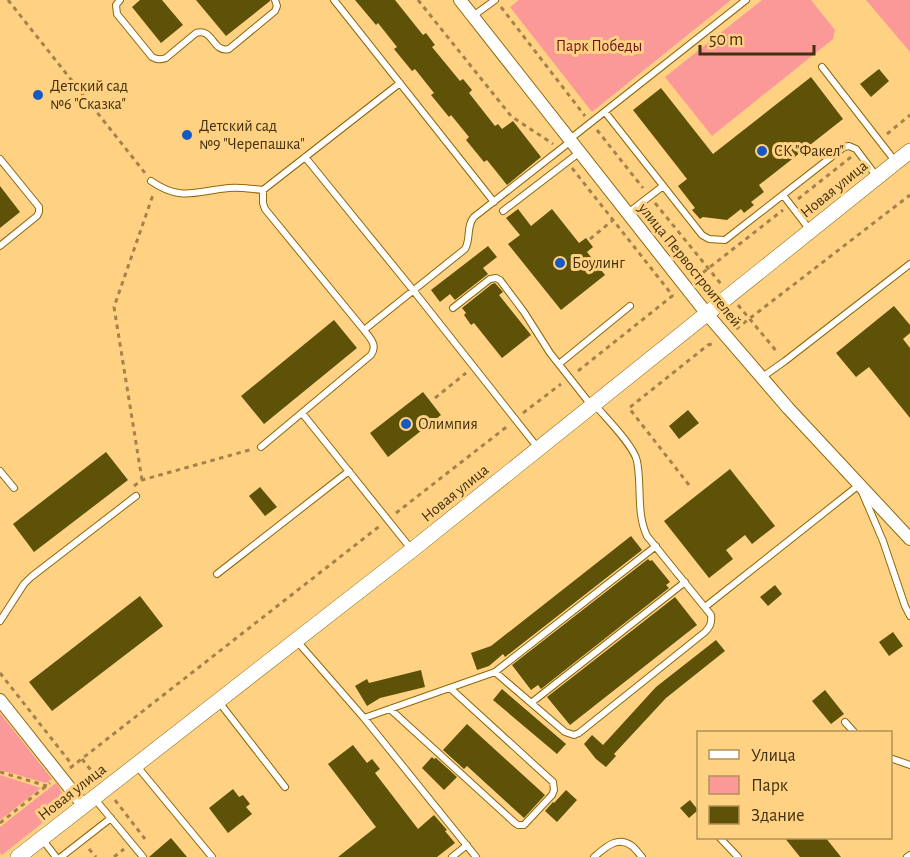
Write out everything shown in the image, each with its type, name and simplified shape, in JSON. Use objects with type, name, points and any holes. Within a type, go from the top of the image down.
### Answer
[{"type":"street","name":"улица Первостроителей","points":[[460,0],[726,337],[859,486],[908,532]]},
{"type":"street","name":"Новая улица","points":[[18,857],[412,550],[910,151]]},
{"type":"street","points":[[0,700],[60,776],[89,802]]},
{"type":"lane","points":[[120,0],[116,5],[117,14],[152,57],[162,60],[200,31],[207,34],[221,49],[229,49],[275,11],[277,6],[275,0]]},
{"type":"lane","points":[[334,0],[494,202]]},
{"type":"lane","points":[[473,17],[495,0]]},
{"type":"lane","points":[[364,330],[465,249],[472,220],[746,0]]},
{"type":"lane","points":[[822,67],[896,162]]},
{"type":"lane","points":[[154,183],[169,191],[187,194],[231,188],[263,190],[400,83]]},
{"type":"lane","points":[[605,112],[702,235],[716,241],[725,240],[844,147],[853,147],[877,177]]},
{"type":"lane","points":[[503,212],[580,152]]},
{"type":"lane","points":[[305,157],[539,449]]},
{"type":"lane","points":[[0,159],[39,207],[37,216],[0,246]]},
{"type":"lane","points":[[627,213],[663,186]]},
{"type":"lane","points":[[261,447],[371,355],[375,346],[265,209],[263,190]]},
{"type":"lane","points":[[783,195],[811,231]]},
{"type":"lane","points":[[761,378],[910,264]]},
{"type":"lane","points":[[453,308],[490,279],[500,280],[569,377],[630,447],[637,460],[642,521],[647,536],[711,615],[710,627],[705,632],[574,735],[565,732],[495,672]]},
{"type":"lane","points":[[559,364],[630,306]]},
{"type":"lane","points":[[302,412],[412,550]]},
{"type":"lane","points":[[0,471],[14,489]]},
{"type":"lane","points":[[217,574],[349,471]]},
{"type":"lane","points":[[705,607],[859,486],[883,541],[910,616]]},
{"type":"lane","points":[[0,621],[31,577],[136,496]]},
{"type":"lane","points":[[364,718],[495,672],[656,546]]},
{"type":"lane","points":[[531,703],[685,582]]},
{"type":"lane","points":[[296,640],[364,718],[476,857]]},
{"type":"lane","points":[[390,709],[515,823],[524,825],[552,795],[553,782],[450,688]]},
{"type":"lane","points":[[218,701],[285,787]]},
{"type":"lane","points":[[845,722],[853,731]]},
{"type":"lane","points":[[892,758],[910,765]]},
{"type":"lane","points":[[136,765],[212,857]]},
{"type":"lane","points":[[89,802],[111,818],[143,857]]},
{"type":"lane","points":[[61,857],[111,818]]},
{"type":"lane","points":[[42,838],[56,857]]},
{"type":"lane","points":[[722,839],[738,857]]},
{"type":"lane","points":[[594,857],[608,844],[615,842],[631,845],[642,857]]},
{"type":"lane","points":[[452,857],[467,845]]},
{"type":"path","points":[[8,0],[154,183],[114,308],[142,480]]},
{"type":"path","points":[[495,0],[591,123],[785,361]]},
{"type":"path","points":[[879,140],[910,116]]},
{"type":"path","points":[[0,823],[852,156],[859,153]]},
{"type":"path","points":[[689,484],[629,408],[708,345],[718,343],[910,195]]},
{"type":"path","points":[[590,239],[613,220]]},
{"type":"path","points":[[435,398],[474,367]]},
{"type":"path","points":[[0,673],[73,766]]},
{"type":"path","points":[[0,772],[47,786]]},
{"type":"green space","name":"Парк Победы","points":[[519,0],[731,0],[592,112],[510,7]]},
{"type":"green space","points":[[762,0],[811,0],[835,30],[833,39],[712,136],[665,77]]},
{"type":"green space","points":[[866,0],[910,0],[910,52]]},
{"type":"green space","points":[[0,713],[52,779],[46,783],[0,770]]},
{"type":"green space","points":[[0,775],[41,788],[0,820]]},
{"type":"green space","points":[[56,783],[63,795],[60,809],[2,855],[0,853],[0,827]]},
{"type":"building","points":[[140,0],[162,0],[183,25],[161,43],[132,7]]},
{"type":"building","points":[[196,0],[270,0],[270,1],[226,36]]},
{"type":"building","points":[[355,0],[395,0],[423,35],[426,33],[435,45],[432,47],[460,81],[463,79],[472,90],[469,93],[495,126],[498,124],[502,129],[513,121],[541,157],[507,185],[487,160],[484,162],[466,140],[469,137],[431,95],[434,93],[415,69],[412,71],[394,49],[397,47],[378,23],[376,25]]},
{"type":"building","points":[[879,69],[889,81],[871,97],[860,84]]},
{"type":"building","name":"СК \"Факел\"","points":[[811,77],[843,119],[759,185],[764,192],[751,202],[754,205],[744,213],[741,209],[727,220],[703,217],[700,219],[692,210],[695,208],[678,186],[687,179],[633,110],[661,88],[713,154]]},
{"type":"building","points":[[0,186],[20,212],[0,228]]},
{"type":"building","name":"Боулинг","points":[[518,209],[531,226],[552,209],[579,243],[586,238],[593,247],[587,252],[605,275],[561,310],[508,244],[520,235],[506,218]]},
{"type":"building","points":[[488,246],[497,257],[483,268],[488,274],[455,300],[450,294],[440,302],[431,290]]},
{"type":"building","points":[[495,283],[503,292],[499,295],[531,335],[502,358],[474,323],[471,325],[462,308]]},
{"type":"building","points":[[894,306],[910,325],[910,333],[903,339],[910,348],[910,418],[869,367],[856,377],[836,353]]},
{"type":"building","points":[[334,320],[357,348],[264,424],[241,396]]},
{"type":"building","name":"Олимпия","points":[[423,392],[441,415],[388,457],[370,433]]},
{"type":"building","points":[[688,410],[699,423],[679,439],[669,426]]},
{"type":"building","points":[[106,452],[128,480],[34,552],[13,524]]},
{"type":"building","points":[[730,469],[775,526],[752,544],[745,535],[726,550],[733,559],[709,578],[664,521]]},
{"type":"building","points":[[260,487],[277,507],[265,516],[249,496]]},
{"type":"building","points":[[631,536],[642,550],[505,657],[503,654],[489,666],[477,670],[471,653],[491,646]]},
{"type":"building","points":[[648,559],[652,560],[670,582],[666,585],[669,588],[541,689],[538,685],[531,690],[512,665]]},
{"type":"building","points":[[775,585],[782,594],[768,606],[760,597]]},
{"type":"building","points":[[140,596],[163,626],[52,711],[29,682]]},
{"type":"building","points":[[675,597],[697,625],[570,725],[547,697]]},
{"type":"building","points":[[893,632],[903,646],[889,656],[879,642]]},
{"type":"building","points":[[716,640],[725,651],[666,698],[614,754],[616,756],[606,767],[596,759],[584,744],[592,735],[603,745],[656,687]]},
{"type":"building","points":[[421,670],[425,687],[380,698],[367,706],[355,686],[367,679],[369,683]]},
{"type":"building","points":[[502,689],[566,744],[557,754],[493,700]]},
{"type":"building","points":[[825,690],[844,714],[831,724],[812,701]]},
{"type":"building","points":[[467,724],[545,795],[524,818],[467,766],[464,769],[443,750]]},
{"type":"building","points":[[353,745],[367,763],[372,759],[380,769],[375,773],[418,829],[434,815],[455,843],[437,857],[338,857],[376,827],[328,764]]},
{"type":"building","points":[[432,757],[457,777],[444,790],[422,768]]},
{"type":"building","points":[[233,789],[239,797],[243,795],[250,804],[246,807],[252,814],[228,833],[209,808]]},
{"type":"building","points":[[566,790],[577,800],[557,822],[545,811]]},
{"type":"building","points":[[690,800],[697,811],[689,818],[680,808]]},
{"type":"building","points":[[171,838],[187,857],[149,857]]},
{"type":"building","points":[[786,839],[827,839],[841,857],[800,857]]},
{"type":"place","name":"Детский сад №6 \"Сказка\"","points":[[38,95]]},
{"type":"place","name":"Детский сад №9 \"Черепашка\"","points":[[187,135]]},
{"type":"place","name":"СК \"Факел\"","points":[[762,151]]},
{"type":"place","name":"Боулинг","points":[[560,263]]},
{"type":"place","name":"Олимпия","points":[[406,424]]}]
